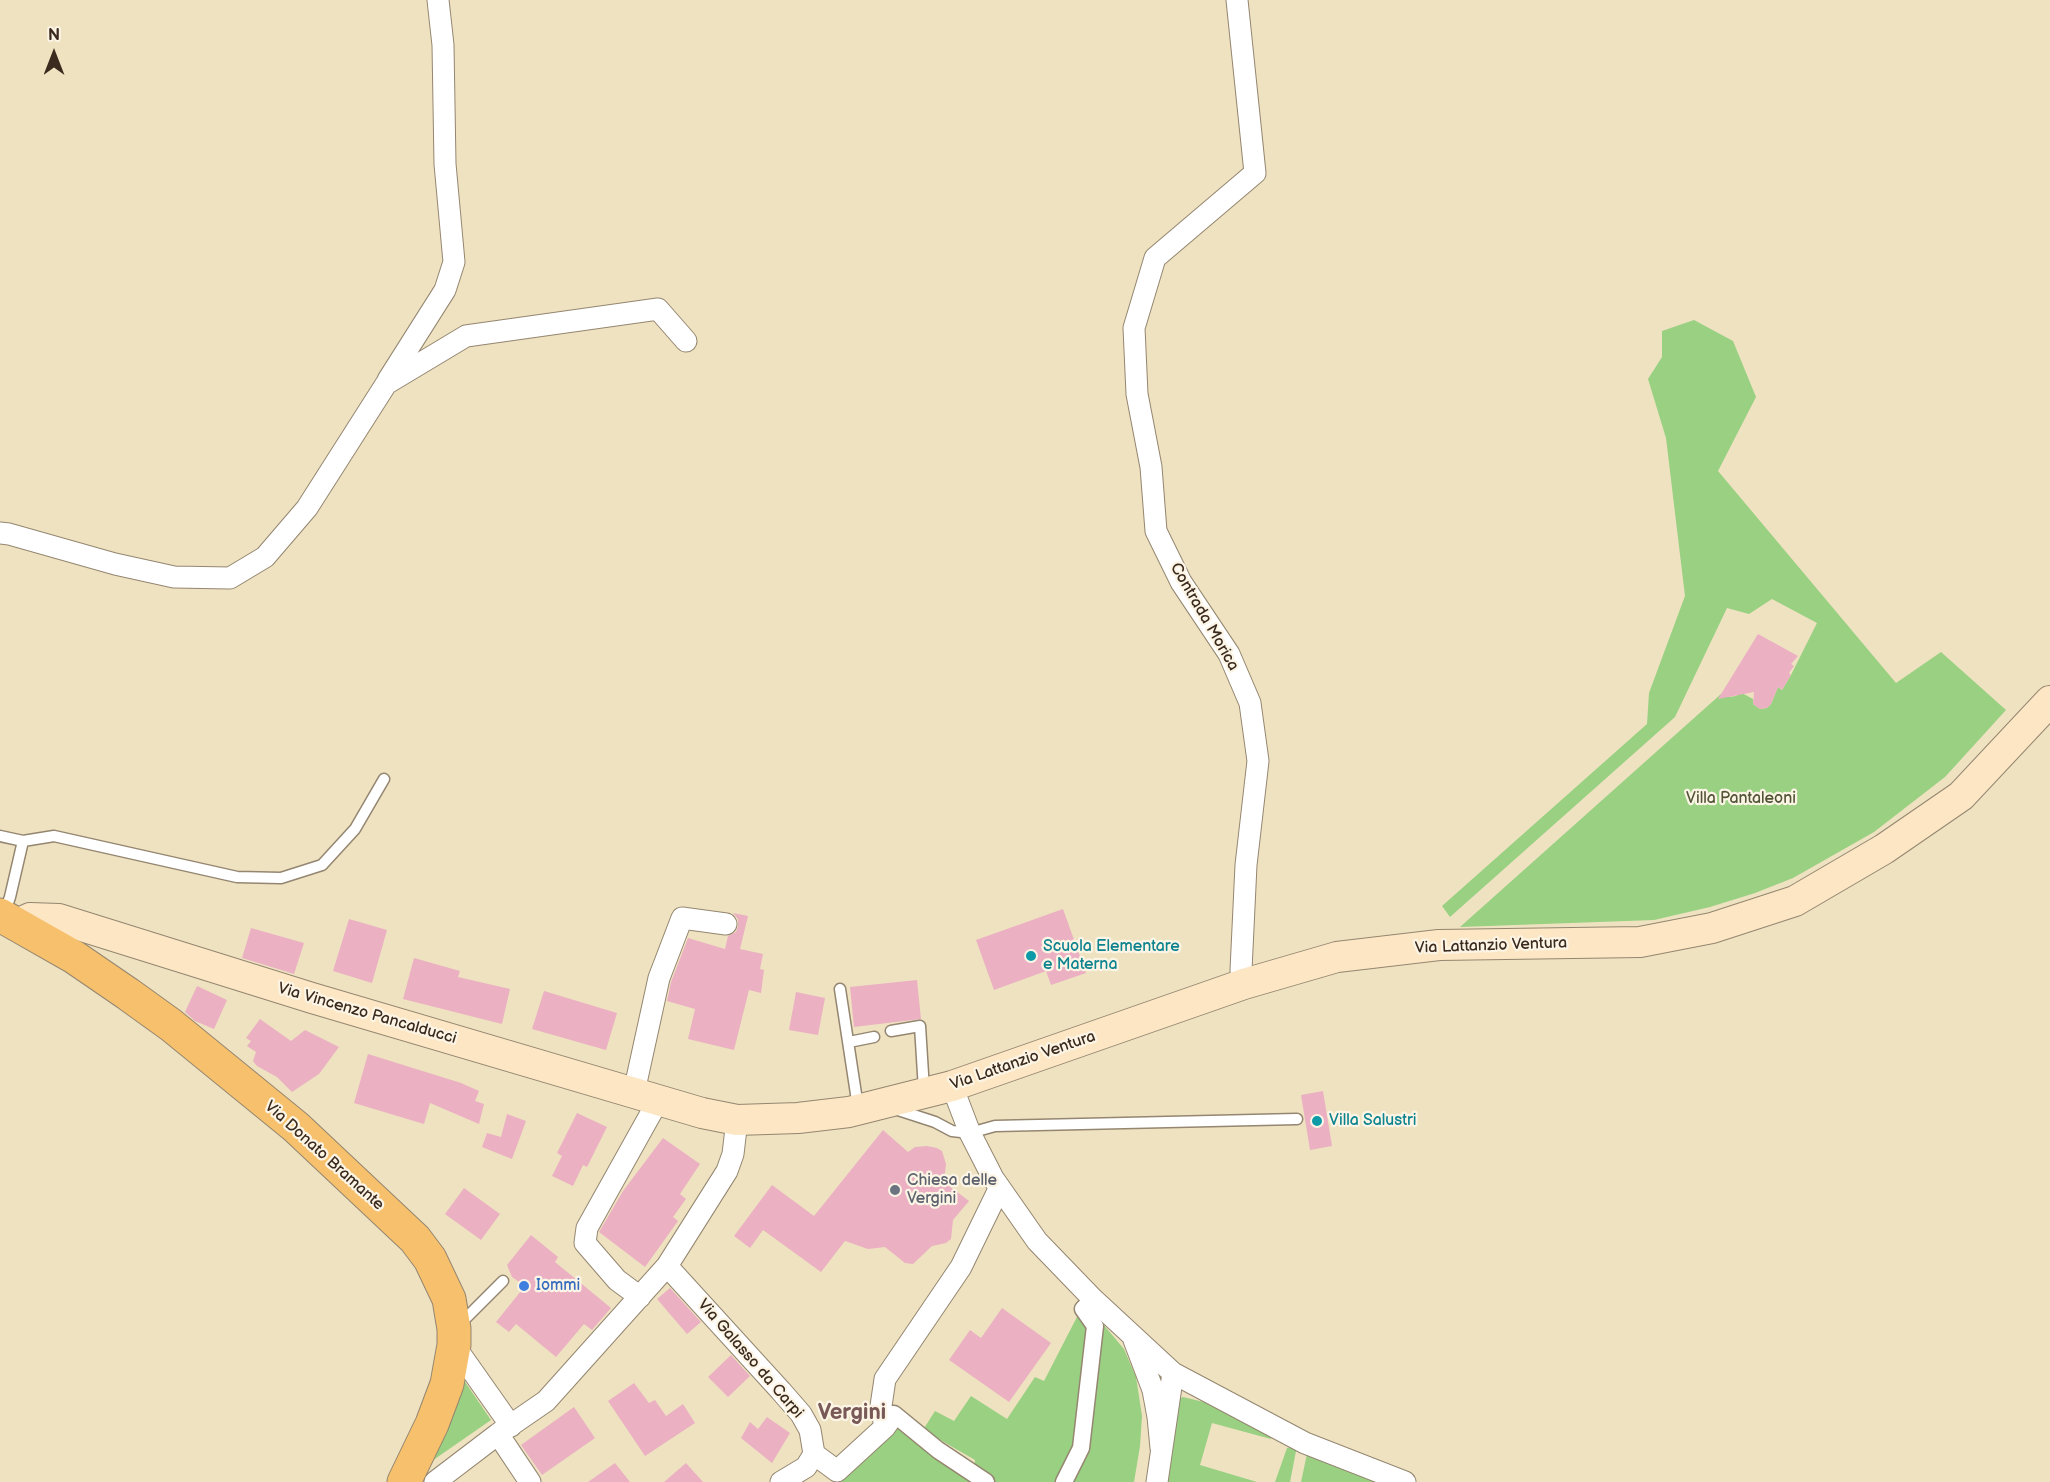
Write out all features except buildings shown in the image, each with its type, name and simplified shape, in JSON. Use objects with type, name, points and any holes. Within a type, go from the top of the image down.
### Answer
[{"type":"main road","name":"Via Lattanzio Ventura","points":[[737,1120],[798,1119],[869,1107],[938,1090],[1244,984],[1336,957],[1439,945],[1640,942],[1712,928],[1795,901],[1884,849],[1961,795],[2050,701]]},
{"type":"main road","name":"Via Vincenzo Pancalducci","points":[[7,918],[59,919],[312,998],[702,1113],[737,1120]]},
{"type":"main road","name":"Via Donato Bramante","points":[[7,918],[74,957],[162,1019],[296,1127],[415,1239],[430,1259],[449,1299],[454,1337],[447,1384],[432,1424],[404,1482]]},
{"type":"street","points":[[0,533],[115,564],[174,577],[230,578],[265,557],[307,508],[445,290],[454,262],[445,164],[443,45],[438,0]]},
{"type":"street","name":"Contrada Morica","points":[[1237,0],[1255,173],[1155,258],[1134,328],[1137,394],[1151,467],[1156,531],[1181,582],[1229,654],[1250,703],[1258,761],[1246,865],[1241,970],[1244,984]]},
{"type":"street","points":[[386,384],[466,336],[658,309],[686,341]]},
{"type":"street","points":[[640,1297],[617,1280],[585,1243],[587,1228],[647,1096],[659,978],[682,918],[726,924]]},
{"type":"street","points":[[938,1090],[970,1133],[999,1189],[1037,1241],[1093,1299],[1173,1373],[1305,1443],[1405,1482]]},
{"type":"street","points":[[435,1482],[546,1401],[667,1266],[728,1172],[733,1154],[737,1120]]},
{"type":"street","points":[[986,1482],[890,1420],[881,1406],[885,1379],[962,1267],[999,1189]]},
{"type":"street","name":"Via Galasso da Carpi","points":[[667,1266],[801,1414],[810,1430],[814,1454]]},
{"type":"street","points":[[1064,1482],[1081,1448],[1095,1326],[1083,1309],[1093,1299]]},
{"type":"street","points":[[1133,1336],[1153,1390],[1161,1448]]},
{"type":"street","points":[[454,1337],[530,1482]]},
{"type":"street","points":[[1157,1482],[1173,1373]]},
{"type":"street","points":[[782,1482],[806,1467],[814,1454],[837,1471],[890,1420]]},
{"type":"lane","points":[[0,836],[23,841],[54,836],[237,877],[281,878],[322,865],[356,829],[384,779]]},
{"type":"lane","points":[[7,918],[23,841]]},
{"type":"lane","points":[[840,989],[849,1042],[869,1107],[935,1122],[952,1131],[970,1133],[995,1126],[1297,1119]]},
{"type":"lane","points":[[891,1031],[920,1026],[938,1090]]},
{"type":"lane","points":[[849,1042],[874,1037]]},
{"type":"lane","points":[[454,1337],[503,1281]]},
{"type":"green space","name":"Villa Pantaleoni","points":[[1694,320],[1733,341],[1756,397],[1718,471],[1896,683],[1941,652],[2006,710],[1945,777],[1874,832],[1793,878],[1710,907],[1654,920],[1460,927],[1721,694],[1729,697],[1736,696],[1740,692],[1753,699],[1753,704],[1760,709],[1767,708],[1778,687],[1782,690],[1791,675],[1817,623],[1772,599],[1749,614],[1727,608],[1675,717],[1450,917],[1442,906],[1647,724],[1649,693],[1685,596],[1666,438],[1648,379],[1662,357],[1662,331]]},
{"type":"green space","points":[[1079,1313],[1086,1324],[1075,1442],[1058,1482],[995,1482],[974,1470],[975,1460],[923,1430],[935,1411],[954,1421],[971,1396],[1007,1419],[1035,1377],[1044,1381]]},
{"type":"green space","points":[[1102,1323],[1124,1349],[1136,1377],[1142,1416],[1134,1482],[1070,1482]]},
{"type":"green space","points":[[463,1379],[491,1420],[429,1463]]},
{"type":"green space","points":[[1183,1397],[1208,1403],[1270,1435],[1271,1439],[1212,1423],[1200,1465],[1257,1482],[1164,1482],[1175,1401]]},
{"type":"green space","points":[[891,1423],[965,1478],[972,1482],[841,1482]]},
{"type":"green space","points":[[1291,1447],[1296,1451],[1290,1482],[1275,1482],[1287,1448]]},
{"type":"green space","points":[[1307,1454],[1379,1482],[1301,1482]]},
{"type":"place","name":"Scuola Elementare e Materna","points":[[1031,956]]},
{"type":"place","name":"Villa Salustri","points":[[1317,1121]]},
{"type":"place","name":"Chiesa delle Vergini","points":[[895,1190]]},
{"type":"place","name":"Iommi","points":[[524,1286]]},
{"type":"district","name":"Vergini","points":[[852,1413]]}]
